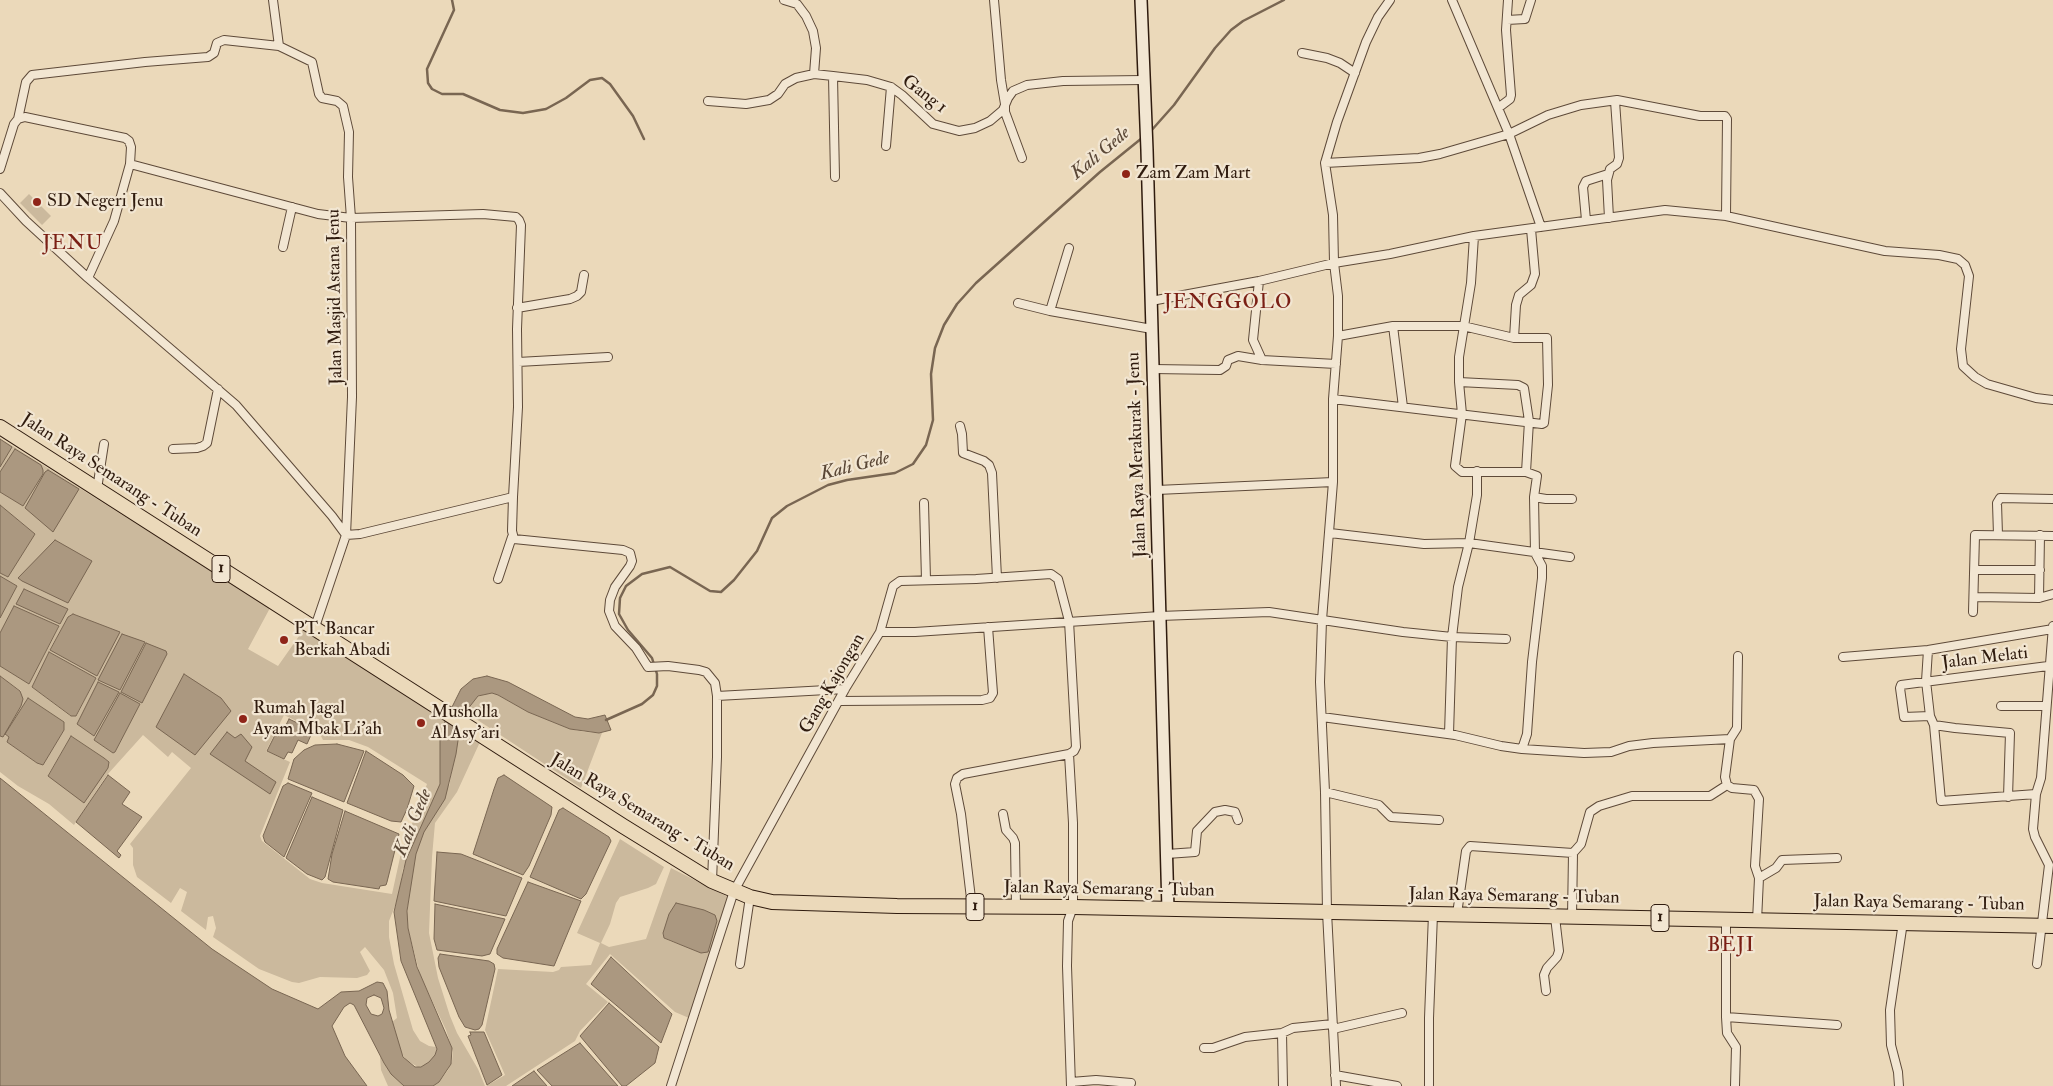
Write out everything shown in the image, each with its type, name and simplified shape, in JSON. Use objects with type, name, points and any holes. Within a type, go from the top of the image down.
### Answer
[{"type":"highway","name":"Jalan Raya Semarang - Tuban","points":[[0,427],[470,729],[712,881],[750,897],[772,902],[972,907],[1072,907],[2048,926]]},
{"type":"main road","name":"Jalan Raya Merakurak - Jenu","points":[[1141,0],[1147,150],[1168,910]]},
{"type":"street","points":[[0,169],[14,124],[18,119],[26,82],[32,75],[208,57],[214,53],[217,44],[224,40],[279,46],[273,0]]},
{"type":"street","points":[[784,0],[797,4],[802,9],[813,32],[816,48],[814,74]]},
{"type":"street","points":[[994,0],[1006,117],[1022,158]]},
{"type":"street","points":[[1336,1086],[1327,912],[1325,792],[1320,682],[1322,620],[1333,482],[1333,399],[1338,336],[1338,296],[1334,263],[1333,215],[1325,163],[1336,122],[1366,42],[1378,17],[1390,0]]},
{"type":"street","points":[[1452,0],[1498,108],[1541,227]]},
{"type":"street","points":[[1498,108],[1510,99],[1511,95],[1507,20],[1508,0]]},
{"type":"street","points":[[1507,20],[1525,19],[1532,0]]},
{"type":"street","name":"Jalan Masjid Astana Jenu","points":[[279,46],[310,60],[313,64],[319,94],[322,98],[337,101],[343,106],[349,132],[348,177],[351,218],[352,397],[346,535],[315,628]]},
{"type":"street","points":[[1302,53],[1327,58],[1340,63],[1355,73]]},
{"type":"street","name":"Gang 1","points":[[708,101],[746,104],[768,100],[778,94],[791,80],[814,74],[867,80],[890,87],[902,95],[933,124],[959,131],[975,128],[990,122],[1003,110],[1013,91],[1027,85],[1063,81],[1143,80]]},
{"type":"street","points":[[833,76],[834,177]]},
{"type":"street","points":[[886,146],[890,87]]},
{"type":"street","points":[[1325,163],[1426,157],[1457,150],[1508,134],[1548,115],[1581,105],[1615,100],[1700,116],[1725,116],[1727,119],[1726,216]]},
{"type":"street","points":[[1609,218],[1608,174],[1610,169],[1617,164],[1619,158],[1615,100]]},
{"type":"street","points":[[18,119],[25,117],[125,138],[129,141],[131,147],[130,164],[114,221],[88,278]]},
{"type":"street","points":[[130,164],[318,214],[351,218],[483,214],[516,217],[520,220],[518,362],[512,537],[498,579]]},
{"type":"street","points":[[1586,220],[1583,187],[1586,181],[1608,174]]},
{"type":"street","points":[[0,193],[26,221],[88,278],[247,416],[346,535],[360,534],[513,498]]},
{"type":"street","points":[[283,247],[292,207]]},
{"type":"street","points":[[1151,301],[1259,281],[1334,263],[1390,254],[1474,236],[1665,210],[1726,216],[1885,251],[1939,255],[1958,259],[1965,265],[1969,276],[1961,348],[1963,366],[1975,377],[1987,384],[2036,398],[2053,400]]},
{"type":"street","points":[[1514,338],[1516,304],[1519,295],[1534,281],[1531,229]]},
{"type":"street","points":[[1474,236],[1471,283],[1459,357],[1462,414],[1455,466],[1457,470],[1462,472],[1526,472],[1537,476],[1534,497],[1535,553],[1542,566],[1542,578],[1532,662],[1527,734],[1522,749]]},
{"type":"street","points":[[1050,312],[1070,248]]},
{"type":"street","points":[[518,308],[570,299],[577,296],[581,292],[584,275]]},
{"type":"street","points":[[1259,281],[1254,340],[1262,360]]},
{"type":"street","points":[[1018,302],[1050,312],[1152,329]]},
{"type":"street","points":[[1333,399],[1542,424],[1545,420],[1548,385],[1549,341],[1547,338],[1514,338],[1463,326],[1393,326],[1338,336]]},
{"type":"street","points":[[1393,326],[1403,407]]},
{"type":"street","points":[[1153,368],[1220,370],[1226,366],[1228,360],[1238,356],[1262,360],[1336,364]]},
{"type":"street","points":[[518,362],[608,357]]},
{"type":"street","points":[[1459,382],[1522,386],[1526,392],[1529,421],[1526,472]]},
{"type":"street","points":[[173,450],[204,446],[218,389]]},
{"type":"street","points":[[960,426],[963,453],[984,460],[990,465],[992,473],[996,578]]},
{"type":"street","points":[[96,489],[104,444]]},
{"type":"street","points":[[1449,734],[1452,637],[1458,587],[1478,487],[1477,471]]},
{"type":"street","points":[[1157,490],[1333,482]]},
{"type":"street","points":[[1534,497],[1546,499],[1572,498]]},
{"type":"street","points":[[1998,535],[1997,503],[2000,498],[2053,499]]},
{"type":"street","points":[[924,503],[926,580]]},
{"type":"street","points":[[1330,533],[1424,544],[1468,543],[1570,557]]},
{"type":"street","points":[[1973,612],[1975,597],[1975,535],[2053,536]]},
{"type":"street","points":[[2039,598],[2040,535]]},
{"type":"street","points":[[512,537],[516,539],[623,550],[630,553],[632,561],[615,587],[610,600],[609,611],[615,626],[636,648],[647,666],[661,665],[706,672],[715,683],[717,696],[717,809],[712,881]]},
{"type":"street","points":[[1975,570],[2040,570]]},
{"type":"street","points":[[880,632],[893,586],[900,581],[1054,576],[1058,579],[1069,621],[1076,747],[1069,754],[963,774],[957,778],[955,784],[961,814],[972,907]]},
{"type":"street","points":[[1975,597],[2039,598],[2053,594]]},
{"type":"street","name":"Gang Kajongan","points":[[672,1085],[734,890],[840,702],[845,689],[880,632],[1160,616],[1269,612],[1452,637],[1506,639]]},
{"type":"street","points":[[840,702],[982,700],[990,698],[993,693],[988,627]]},
{"type":"street","points":[[1843,657],[1928,650],[2053,628],[2048,666],[2041,778],[2036,794],[2033,828],[2034,837],[2046,856],[2049,865],[2048,926],[2037,964]]},
{"type":"street","points":[[1928,650],[1926,681],[1930,716],[1934,725],[1941,801],[2036,794]]},
{"type":"street","points":[[1738,656],[1737,728],[1730,739],[1725,777],[1727,785],[1732,788],[1754,790],[1758,794],[1755,866],[1759,878],[1757,921]]},
{"type":"street","name":"Jalan Melati","points":[[1930,716],[1904,717],[1900,688],[1902,684],[2048,666]]},
{"type":"street","points":[[717,696],[845,689]]},
{"type":"street","points":[[2001,706],[2046,706]]},
{"type":"street","points":[[1322,717],[1449,734],[1522,749],[1584,753],[1611,752],[1629,746],[1653,743],[1730,739]]},
{"type":"street","points":[[1934,725],[2010,733],[2008,797]]},
{"type":"street","points":[[1069,754],[1073,823],[1072,907],[1068,921],[1067,958],[1071,1084],[1096,1080],[1131,1083]]},
{"type":"street","points":[[1572,917],[1573,853],[1581,844],[1590,812],[1599,806],[1632,796],[1710,796],[1727,785]]},
{"type":"street","points":[[1325,792],[1379,806],[1391,817],[1439,820]]},
{"type":"street","points":[[1167,854],[1195,852],[1197,831],[1215,812],[1225,810],[1235,812],[1238,820]]},
{"type":"street","points":[[1003,814],[1006,830],[1013,838],[1014,843],[1016,907]]},
{"type":"street","points":[[1457,914],[1467,847],[1573,853]]},
{"type":"street","points":[[1759,878],[1776,868],[1782,860],[1837,858]]},
{"type":"street","points":[[740,964],[750,897]]},
{"type":"street","points":[[1430,1086],[1429,1018],[1433,914]]},
{"type":"street","points":[[1546,991],[1544,975],[1559,951],[1555,917]]},
{"type":"street","points":[[1726,919],[1726,1017],[1727,1033],[1736,1047],[1734,1086]]},
{"type":"street","points":[[1899,1086],[1898,1072],[1891,1045],[1890,1010],[1903,922]]},
{"type":"street","points":[[1204,1048],[1213,1048],[1245,1037],[1282,1033],[1294,1028],[1333,1027],[1402,1013]]},
{"type":"street","points":[[1726,1017],[1837,1025]]},
{"type":"street","points":[[1282,1033],[1283,1086]]},
{"type":"street","points":[[1335,1075],[1397,1086]]},
{"type":"shaded area","points":[[29,194],[51,216],[42,225],[20,203]]},
{"type":"shaded area","points":[[0,438],[270,608],[248,649],[278,666],[304,629],[445,721],[441,733],[449,787],[459,730],[480,742],[457,792],[435,823],[429,933],[438,978],[450,1016],[485,1086],[433,1086],[439,1082],[448,1070],[453,1052],[446,1030],[420,975],[408,928],[407,916],[412,864],[403,868],[399,896],[389,921],[389,937],[394,964],[413,1030],[420,1041],[437,1049],[434,1058],[424,1066],[418,1067],[406,1060],[400,1050],[392,1022],[397,1018],[393,993],[384,970],[365,947],[360,952],[370,971],[367,975],[357,978],[320,977],[299,983],[292,982],[259,969],[213,937],[216,928],[213,916],[208,917],[206,930],[181,911],[187,892],[180,888],[171,903],[137,877],[133,865],[133,848],[130,844],[191,768],[172,752],[168,757],[143,735],[107,775],[74,825],[49,804],[18,786],[0,772],[0,736],[2,737],[21,691],[0,676],[0,666],[29,684],[59,627],[14,606],[0,633],[0,618],[17,586],[0,576],[0,573],[7,577],[35,534],[0,505],[0,492],[23,506],[43,470],[15,449],[0,472],[0,467],[12,447]],"holes":[[[73,614],[119,632],[50,649],[68,617]],[[146,643],[167,653],[142,702],[122,691]],[[49,652],[96,678],[77,715],[70,716],[32,687]],[[120,694],[140,704],[113,753],[94,740]],[[28,698],[64,722],[64,730],[43,765],[37,763],[7,742],[9,737],[5,735]],[[284,715],[309,727],[321,736],[323,740],[349,740],[368,747],[427,784],[401,853],[392,894],[322,883],[310,879],[262,841],[260,836],[290,762],[266,751]],[[71,736],[109,762],[48,775]]]},
{"type":"shaded area","points":[[0,439],[12,447],[0,467]]},
{"type":"shaded area","points":[[15,449],[41,465],[43,470],[43,474],[23,506],[0,492],[0,472]]},
{"type":"shaded area","points":[[48,470],[79,489],[53,532],[25,508],[45,472]]},
{"type":"shaded area","points":[[0,505],[35,534],[8,577],[0,573]]},
{"type":"shaded area","points":[[55,540],[92,561],[68,603],[18,578]]},
{"type":"shaded area","points":[[0,576],[17,586],[0,618]]},
{"type":"shaded area","points":[[24,589],[68,609],[60,624],[16,604]]},
{"type":"shaded area","points":[[14,606],[59,626],[29,684],[0,666],[0,633]]},
{"type":"shaded area","points":[[73,614],[120,632],[97,676],[50,650],[68,617]]},
{"type":"shaded area","points":[[122,634],[145,642],[120,690],[98,680]]},
{"type":"shaded area","points":[[146,643],[166,651],[167,654],[142,703],[121,692]]},
{"type":"shaded area","points":[[49,652],[96,678],[76,716],[71,716],[32,687]]},
{"type":"shaded area","points":[[184,674],[221,698],[231,711],[195,755],[156,727]]},
{"type":"shaded area","points":[[0,676],[20,691],[23,699],[3,737],[0,736]]},
{"type":"shaded area","points":[[487,676],[508,682],[575,717],[588,719],[605,715],[611,730],[599,733],[570,729],[528,712],[492,693],[478,696],[467,710],[460,727],[456,754],[445,799],[424,832],[416,854],[407,911],[408,928],[417,967],[452,1048],[451,1064],[439,1082],[433,1086],[404,1086],[391,1074],[354,1005],[350,1003],[344,1007],[332,1026],[345,1056],[367,1086],[0,1086],[0,778],[212,949],[272,989],[318,1009],[341,992],[359,991],[377,982],[383,983],[387,991],[389,1010],[403,1057],[415,1067],[421,1067],[429,1062],[437,1049],[401,961],[394,912],[406,860],[440,784],[440,740],[445,721],[461,689],[473,679]],"holes":[[[374,995],[381,998],[384,1008],[382,1014],[378,1016],[371,1014],[366,1005],[367,998]]]},
{"type":"shaded area","points":[[98,682],[119,692],[94,736],[77,724]]},
{"type":"shaded area","points":[[120,693],[140,704],[113,753],[94,740]]},
{"type":"shaded area","points":[[492,693],[528,712],[570,729],[602,733],[581,788],[473,717],[464,715],[475,698]]},
{"type":"shaded area","points":[[28,698],[64,722],[64,730],[43,765],[37,763],[7,742],[9,737],[5,734]]},
{"type":"shaded area","points":[[289,719],[310,729],[308,733],[311,735],[307,744],[298,740],[292,753],[288,752],[284,759],[267,751],[277,731],[282,733]]},
{"type":"shaded area","points":[[227,732],[235,738],[241,734],[252,747],[245,761],[276,782],[270,794],[210,754]]},
{"type":"shaded area","points":[[71,736],[109,762],[108,768],[84,803],[48,776]]},
{"type":"shaded area","points":[[337,744],[364,751],[344,802],[288,779],[294,759],[304,750],[315,745]]},
{"type":"shaded area","points":[[366,751],[403,775],[414,786],[401,822],[391,821],[347,803]]},
{"type":"shaded area","points":[[108,775],[130,792],[122,804],[142,817],[117,851],[121,855],[119,858],[76,822]]},
{"type":"shaded area","points":[[504,775],[552,807],[551,815],[529,866],[523,875],[473,854],[498,778]]},
{"type":"shaded area","points":[[288,783],[312,793],[284,857],[265,842],[263,836],[283,786]]},
{"type":"shaded area","points":[[312,797],[343,810],[325,877],[322,880],[307,874],[286,858]]},
{"type":"shaded area","points":[[563,808],[609,837],[611,841],[586,894],[581,899],[530,877],[559,810]]},
{"type":"shaded area","points":[[345,811],[399,834],[386,885],[380,886],[379,889],[333,882],[328,879],[332,854]]},
{"type":"shaded area","points":[[620,839],[664,867],[656,884],[620,897],[601,943],[609,947],[646,939],[671,868],[728,897],[689,1018],[675,1012],[610,954],[586,984],[608,1002],[580,1031],[575,1041],[506,1086],[486,1086],[505,1075],[485,1030],[498,969],[553,972],[561,967],[591,965],[600,943],[577,933]],"holes":[[[663,933],[704,953],[670,941],[664,938]]]},
{"type":"shaded area","points":[[437,852],[461,854],[522,878],[506,916],[434,901]]},
{"type":"shaded area","points":[[528,882],[581,901],[554,966],[503,958],[497,954],[497,949]]},
{"type":"shaded area","points":[[676,903],[704,910],[715,915],[717,921],[708,952],[701,953],[664,938],[663,933],[669,914]]},
{"type":"shaded area","points":[[435,904],[505,919],[490,954],[482,956],[437,950],[434,939]]},
{"type":"shaded area","points":[[440,954],[489,961],[494,964],[495,969],[482,1025],[479,1029],[475,1030],[465,1027],[459,1017],[439,967],[438,958]]},
{"type":"shaded area","points":[[611,957],[672,1014],[661,1043],[591,984]]},
{"type":"shaded area","points":[[609,1003],[659,1047],[655,1063],[626,1086],[622,1086],[580,1036]]},
{"type":"shaded area","points":[[470,1032],[484,1032],[502,1075],[487,1085],[468,1036],[471,1035]]},
{"type":"shaded area","points":[[580,1043],[618,1086],[552,1086],[537,1070]]},
{"type":"shaded area","points":[[380,1056],[391,1074],[404,1086],[388,1086],[381,1070]]},
{"type":"shaded area","points":[[534,1071],[547,1086],[512,1086]]},
{"type":"waterway","points":[[452,0],[454,10],[427,69],[428,83],[432,89],[442,94],[463,94],[500,110],[523,113],[546,109],[566,98],[590,80],[602,78],[610,84],[633,116],[644,139]]},
{"type":"waterway","name":"Kali Gede","points":[[1150,132],[1174,105],[1215,48],[1231,30],[1243,21],[1284,0]]},
{"type":"waterway","name":"Kali Gede","points":[[606,720],[642,704],[653,695],[657,686],[657,674],[652,658],[628,630],[619,614],[620,598],[626,586],[642,574],[670,567],[710,591],[721,592],[734,580],[757,551],[772,518],[787,506],[828,485],[847,480],[895,473],[913,464],[926,445],[933,420],[931,374],[935,348],[944,325],[957,304],[976,283],[1100,172],[1142,138]]},
{"type":"place","name":"Zam Zam Mart","points":[[1126,174]]},
{"type":"place","name":"SD Negeri Jenu","points":[[37,202]]},
{"type":"place","name":"PT. Bancar Berkah Abadi","points":[[284,640]]},
{"type":"place","name":"Rumah Jagal Ayam Mbak Li'ah","points":[[243,719]]},
{"type":"place","name":"Musholla Al Asy'ari","points":[[421,723]]},
{"type":"district","name":"JENU","points":[[73,245]]},
{"type":"district","name":"JENGGOLO","points":[[1228,304]]},
{"type":"district","name":"BEJI","points":[[1731,947]]}]
